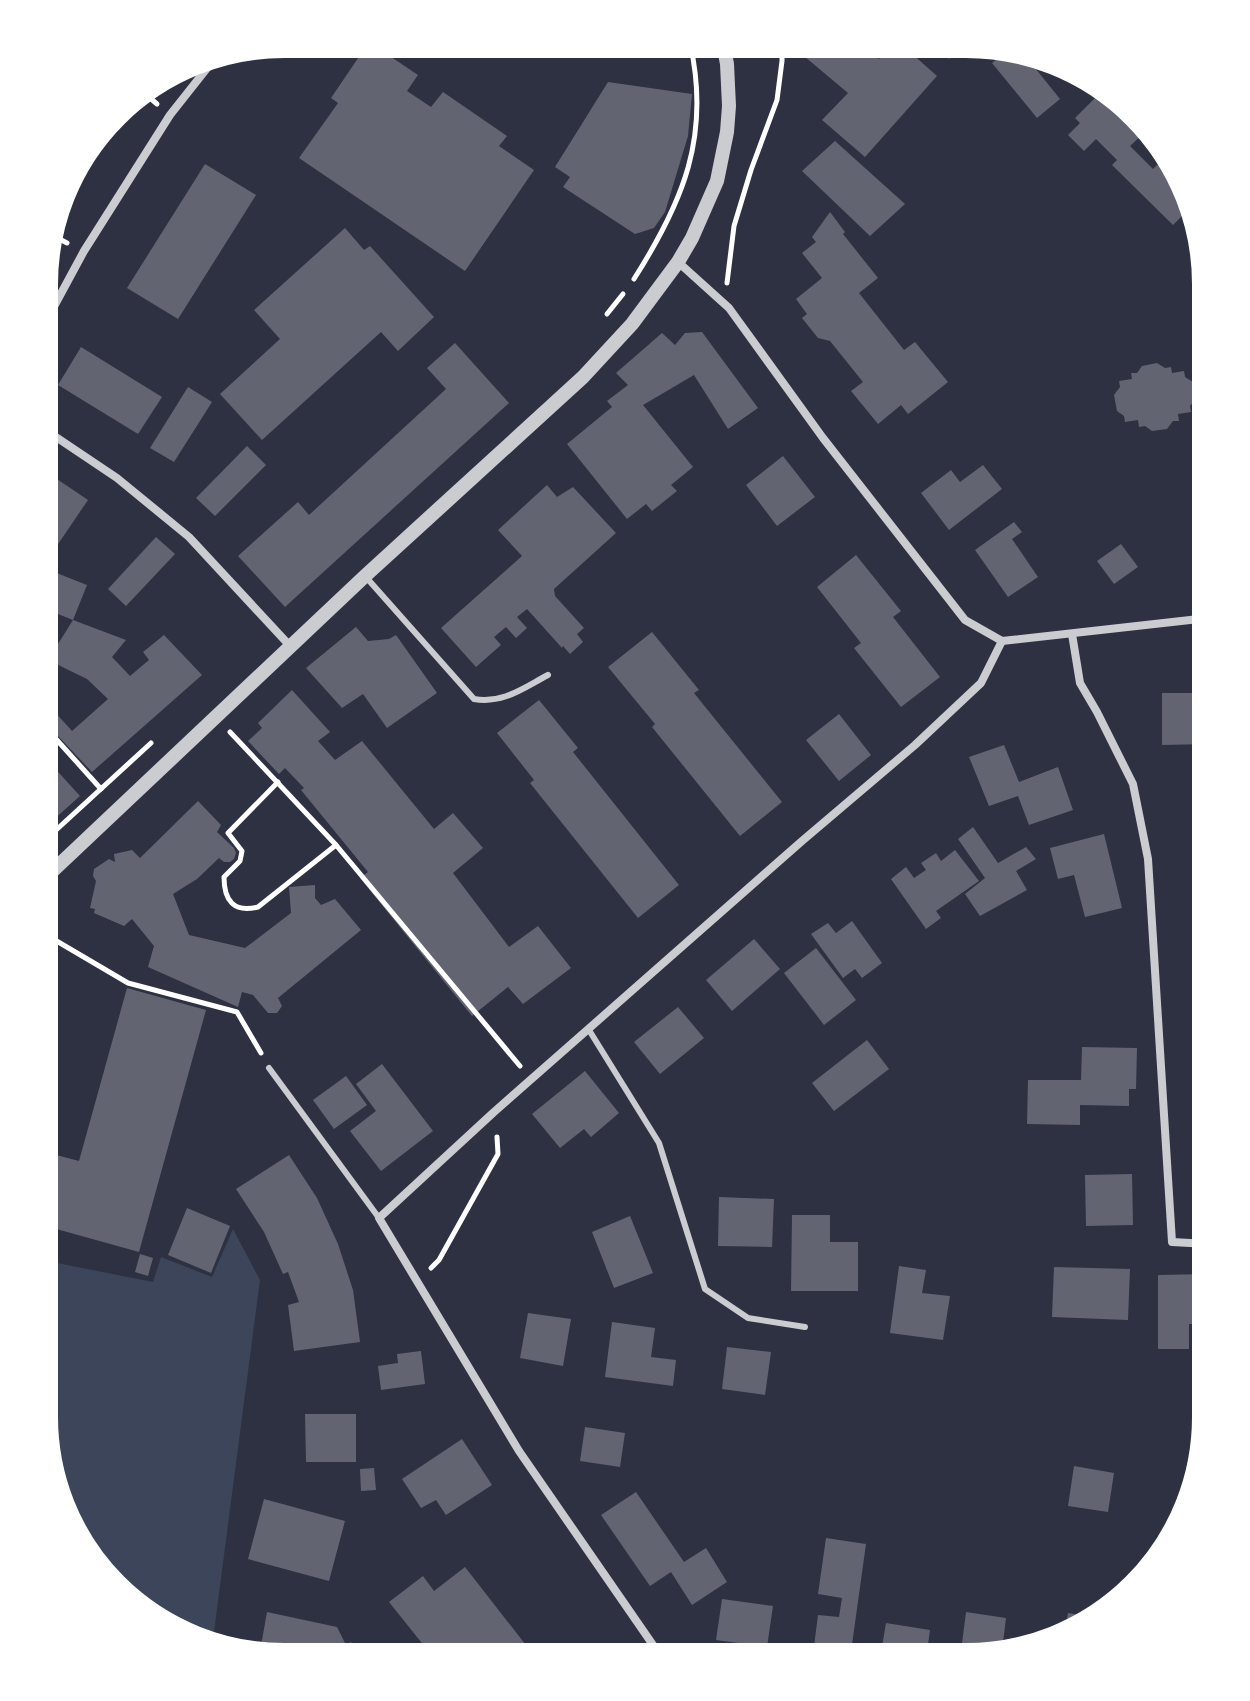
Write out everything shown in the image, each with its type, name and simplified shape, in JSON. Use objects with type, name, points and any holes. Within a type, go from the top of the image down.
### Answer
[{"type":"street","points":[[56,868],[365,576],[583,377],[632,324],[678,262],[717,181],[729,106],[725,56]]},
{"type":"street","points":[[56,303],[84,251],[170,115],[205,70]]},
{"type":"street","points":[[678,262],[729,308],[823,438],[965,620],[1002,641],[1194,620]]},
{"type":"street","points":[[56,437],[117,478],[189,537],[291,647]]},
{"type":"street","points":[[1072,634],[1080,683],[1133,784],[1148,859],[1172,1242],[1194,1243]]},
{"type":"street","points":[[653,1645],[519,1451],[379,1218],[494,1112],[915,745],[981,683],[1002,641]]},
{"type":"lane","points":[[365,576],[474,699],[503,699],[548,675]]},
{"type":"lane","points":[[589,1030],[659,1143],[705,1289],[748,1318],[805,1327]]},
{"type":"lane","points":[[269,1068],[379,1218]]},
{"type":"path","points":[[633,280],[672,213],[693,153],[698,106],[693,56]]},
{"type":"path","points":[[719,300],[726,289],[734,226],[777,100],[782,56]]},
{"type":"path","points":[[666,240],[682,205],[698,154],[704,110]]},
{"type":"path","points":[[602,321],[625,290]]},
{"type":"path","points":[[215,717],[336,845],[531,1080]]},
{"type":"path","points":[[56,830],[158,736]]},
{"type":"path","points":[[56,739],[101,789]]},
{"type":"path","points":[[278,782],[228,833],[242,851],[240,861],[224,877],[226,896],[235,906],[247,910],[258,907],[336,845]]},
{"type":"path","points":[[56,941],[128,983],[237,1012],[269,1068]]},
{"type":"path","points":[[418,1282],[439,1260],[498,1154],[494,1112]]},
{"type":"shaded area","points":[[233,1229],[260,1280],[214,1632],[170,1615],[145,1598],[103,1556],[73,1504],[58,1447],[56,1417],[56,1263],[153,1282],[161,1257],[212,1277]]},
{"type":"building","points":[[360,56],[390,56],[418,75],[407,91],[431,107],[443,92],[507,136],[499,146],[534,170],[465,271],[299,158],[338,103],[331,98]]},
{"type":"building","points":[[804,56],[876,56],[879,59],[881,56],[914,56],[937,76],[865,157],[822,120],[848,93]]},
{"type":"building","points":[[998,58],[1034,67],[1060,99],[1037,118],[992,63]]},
{"type":"building","points":[[608,82],[692,94],[688,136],[665,212],[654,228],[635,234],[563,187],[570,177],[555,167]]},
{"type":"building","points":[[1096,97],[1116,112],[1140,137],[1130,146],[1153,169],[1159,163],[1183,215],[1173,225],[1112,165],[1117,160],[1096,139],[1084,151],[1068,135],[1080,123],[1075,118]]},
{"type":"building","points":[[835,141],[905,204],[870,236],[802,171]]},
{"type":"building","points":[[205,164],[256,195],[178,319],[127,288]]},
{"type":"building","points":[[830,212],[845,232],[843,234],[878,278],[859,293],[904,350],[915,342],[948,382],[908,414],[901,405],[878,424],[851,391],[863,382],[830,341],[818,338],[802,318],[807,314],[796,299],[822,278],[802,253],[816,242],[812,237]]},
{"type":"building","points":[[345,228],[364,250],[370,246],[434,317],[398,351],[381,332],[262,440],[220,394],[280,339],[254,310]]},
{"type":"building","points":[[702,332],[758,408],[728,429],[694,375],[643,405],[693,467],[671,485],[677,491],[652,511],[646,504],[627,519],[567,444],[612,407],[607,401],[628,385],[616,373],[662,333],[675,345],[685,333]]},
{"type":"building","points":[[455,343],[509,403],[285,607],[238,556],[298,502],[309,515],[446,389],[427,368]]},
{"type":"building","points":[[81,347],[162,397],[138,434],[58,385]]},
{"type":"building","points":[[1157,363],[1165,368],[1171,367],[1172,373],[1184,371],[1185,377],[1193,382],[1191,412],[1178,414],[1179,421],[1173,421],[1167,429],[1152,431],[1145,426],[1139,427],[1138,420],[1125,422],[1124,416],[1117,411],[1114,395],[1120,387],[1119,381],[1132,379],[1131,373],[1137,373],[1142,366]]},
{"type":"building","points":[[188,387],[212,402],[174,462],[150,448]]},
{"type":"building","points":[[247,446],[266,465],[215,516],[196,498]]},
{"type":"building","points":[[783,456],[815,497],[777,526],[746,485]]},
{"type":"building","points":[[983,465],[1002,489],[949,530],[921,493],[951,470],[960,482]]},
{"type":"building","points":[[56,478],[88,500],[56,547]]},
{"type":"building","points":[[547,485],[557,497],[573,487],[616,533],[554,589],[555,596],[584,628],[577,634],[583,642],[570,654],[527,609],[517,617],[527,628],[516,638],[506,627],[494,637],[501,645],[476,667],[441,628],[522,556],[498,530]]},
{"type":"building","points":[[1014,522],[1022,532],[1012,539],[1038,577],[1008,597],[975,550]]},
{"type":"building","points":[[156,537],[175,554],[126,606],[108,589]]},
{"type":"building","points":[[1121,544],[1138,567],[1114,584],[1097,561]]},
{"type":"building","points":[[856,555],[901,611],[893,617],[940,677],[901,707],[854,648],[861,643],[817,587]]},
{"type":"building","points":[[56,573],[87,585],[73,620],[56,613]]},
{"type":"building","points":[[73,620],[126,640],[112,657],[130,676],[149,660],[143,652],[164,635],[202,675],[92,772],[56,734],[56,713],[72,731],[108,699],[87,679],[56,664],[56,647]]},
{"type":"building","points":[[356,627],[368,641],[389,639],[396,635],[437,693],[387,728],[363,694],[342,708],[306,668]]},
{"type":"building","points":[[652,632],[699,690],[694,693],[782,802],[740,836],[608,667]]},
{"type":"building","points":[[292,690],[330,732],[318,741],[335,760],[362,741],[434,829],[453,813],[483,848],[453,873],[509,947],[538,926],[571,968],[523,1004],[508,987],[472,1016],[360,878],[368,872],[301,790],[304,788],[285,768],[279,774],[248,741],[262,728],[258,723]]},
{"type":"building","points":[[1162,693],[1194,693],[1194,744],[1162,745]]},
{"type":"building","points":[[539,700],[578,748],[573,752],[679,885],[638,918],[530,783],[534,780],[497,733]]},
{"type":"building","points":[[839,714],[871,755],[839,781],[806,740]]},
{"type":"building","points":[[1004,745],[1019,782],[1058,767],[1073,810],[1029,825],[1018,796],[989,806],[969,757]]},
{"type":"building","points":[[56,770],[80,796],[56,817]]},
{"type":"building","points":[[198,801],[221,825],[217,832],[236,853],[230,862],[219,858],[197,879],[173,894],[189,935],[245,948],[291,913],[289,887],[315,885],[315,898],[321,905],[335,899],[361,930],[278,998],[282,1006],[277,1013],[268,1013],[253,995],[242,992],[238,1007],[148,967],[154,946],[132,919],[124,926],[94,913],[95,909],[90,908],[96,881],[94,869],[109,859],[115,862],[114,854],[132,850],[140,858]]},
{"type":"building","points":[[973,827],[998,863],[1026,847],[1036,859],[1016,871],[1027,890],[980,916],[965,894],[985,878],[958,839]]},
{"type":"building","points":[[1104,834],[1122,908],[1085,917],[1074,875],[1058,879],[1050,848]]},
{"type":"building","points":[[955,850],[979,881],[936,911],[941,918],[926,929],[891,879],[906,867],[914,878],[926,870],[921,863],[936,853],[941,861]]},
{"type":"building","points":[[852,921],[882,963],[862,978],[855,969],[843,978],[811,934],[828,923],[836,933]]},
{"type":"building","points":[[754,939],[780,969],[732,1011],[706,980]]},
{"type":"building","points":[[816,948],[856,1000],[824,1025],[784,973]]},
{"type":"building","points":[[127,988],[206,1010],[139,1252],[56,1229],[56,1155],[79,1161]]},
{"type":"building","points":[[678,1007],[704,1038],[660,1074],[634,1042]]},
{"type":"building","points":[[867,1040],[889,1069],[834,1111],[812,1083]]},
{"type":"building","points":[[1082,1047],[1137,1048],[1136,1089],[1129,1089],[1129,1106],[1080,1105],[1080,1125],[1027,1124],[1028,1080],[1081,1080]]},
{"type":"building","points":[[382,1064],[433,1131],[381,1171],[350,1131],[376,1111],[356,1084]]},
{"type":"building","points":[[585,1071],[619,1113],[591,1137],[584,1129],[560,1148],[532,1114]]},
{"type":"building","points":[[346,1076],[367,1105],[334,1129],[313,1100]]},
{"type":"building","points":[[289,1155],[317,1198],[338,1244],[353,1290],[360,1342],[294,1351],[288,1305],[299,1302],[288,1272],[283,1274],[264,1232],[236,1189]]},
{"type":"building","points":[[1132,1174],[1133,1225],[1086,1226],[1085,1175]]},
{"type":"building","points":[[719,1197],[774,1199],[772,1247],[718,1246]]},
{"type":"building","points":[[187,1208],[230,1226],[211,1273],[168,1255]]},
{"type":"building","points":[[792,1215],[830,1215],[830,1242],[858,1242],[858,1291],[791,1291]]},
{"type":"building","points":[[630,1216],[653,1273],[614,1288],[592,1232]]},
{"type":"building","points":[[140,1254],[153,1258],[148,1276],[135,1272]]},
{"type":"building","points":[[899,1266],[926,1270],[922,1293],[950,1296],[943,1340],[890,1333]]},
{"type":"building","points":[[1054,1267],[1130,1269],[1128,1320],[1052,1317]]},
{"type":"building","points":[[1194,1274],[1194,1324],[1189,1324],[1189,1349],[1158,1349],[1158,1275]]},
{"type":"building","points":[[528,1313],[571,1319],[563,1366],[520,1358]]},
{"type":"building","points":[[612,1322],[655,1328],[651,1357],[676,1360],[673,1386],[605,1377]]},
{"type":"building","points":[[727,1347],[771,1352],[765,1395],[722,1389]]},
{"type":"building","points":[[421,1351],[425,1384],[381,1390],[378,1366],[398,1363],[397,1354]]},
{"type":"building","points":[[305,1414],[356,1414],[356,1462],[306,1462]]},
{"type":"building","points":[[585,1427],[625,1433],[620,1467],[580,1461]]},
{"type":"building","points":[[462,1439],[492,1485],[446,1515],[436,1500],[421,1508],[402,1479]]},
{"type":"building","points":[[1074,1466],[1114,1473],[1108,1512],[1068,1506]]},
{"type":"building","points":[[374,1468],[376,1490],[361,1491],[360,1469]]},
{"type":"building","points":[[636,1492],[684,1562],[706,1548],[727,1582],[692,1605],[671,1572],[650,1586],[601,1515]]},
{"type":"building","points":[[264,1499],[345,1521],[329,1581],[248,1559]]},
{"type":"building","points":[[826,1538],[866,1544],[852,1645],[814,1645],[818,1615],[839,1617],[842,1598],[818,1594]]},
{"type":"building","points":[[465,1567],[526,1645],[423,1645],[389,1602],[423,1576],[434,1591]]},
{"type":"building","points":[[722,1599],[773,1606],[767,1645],[716,1640]]},
{"type":"building","points":[[267,1612],[337,1627],[346,1645],[284,1645],[261,1643]]},
{"type":"building","points":[[966,1612],[1006,1618],[1003,1642],[962,1645]]},
{"type":"building","points":[[1068,1613],[1079,1615],[1067,1622]]},
{"type":"building","points":[[886,1623],[930,1630],[928,1645],[882,1645]]}]
